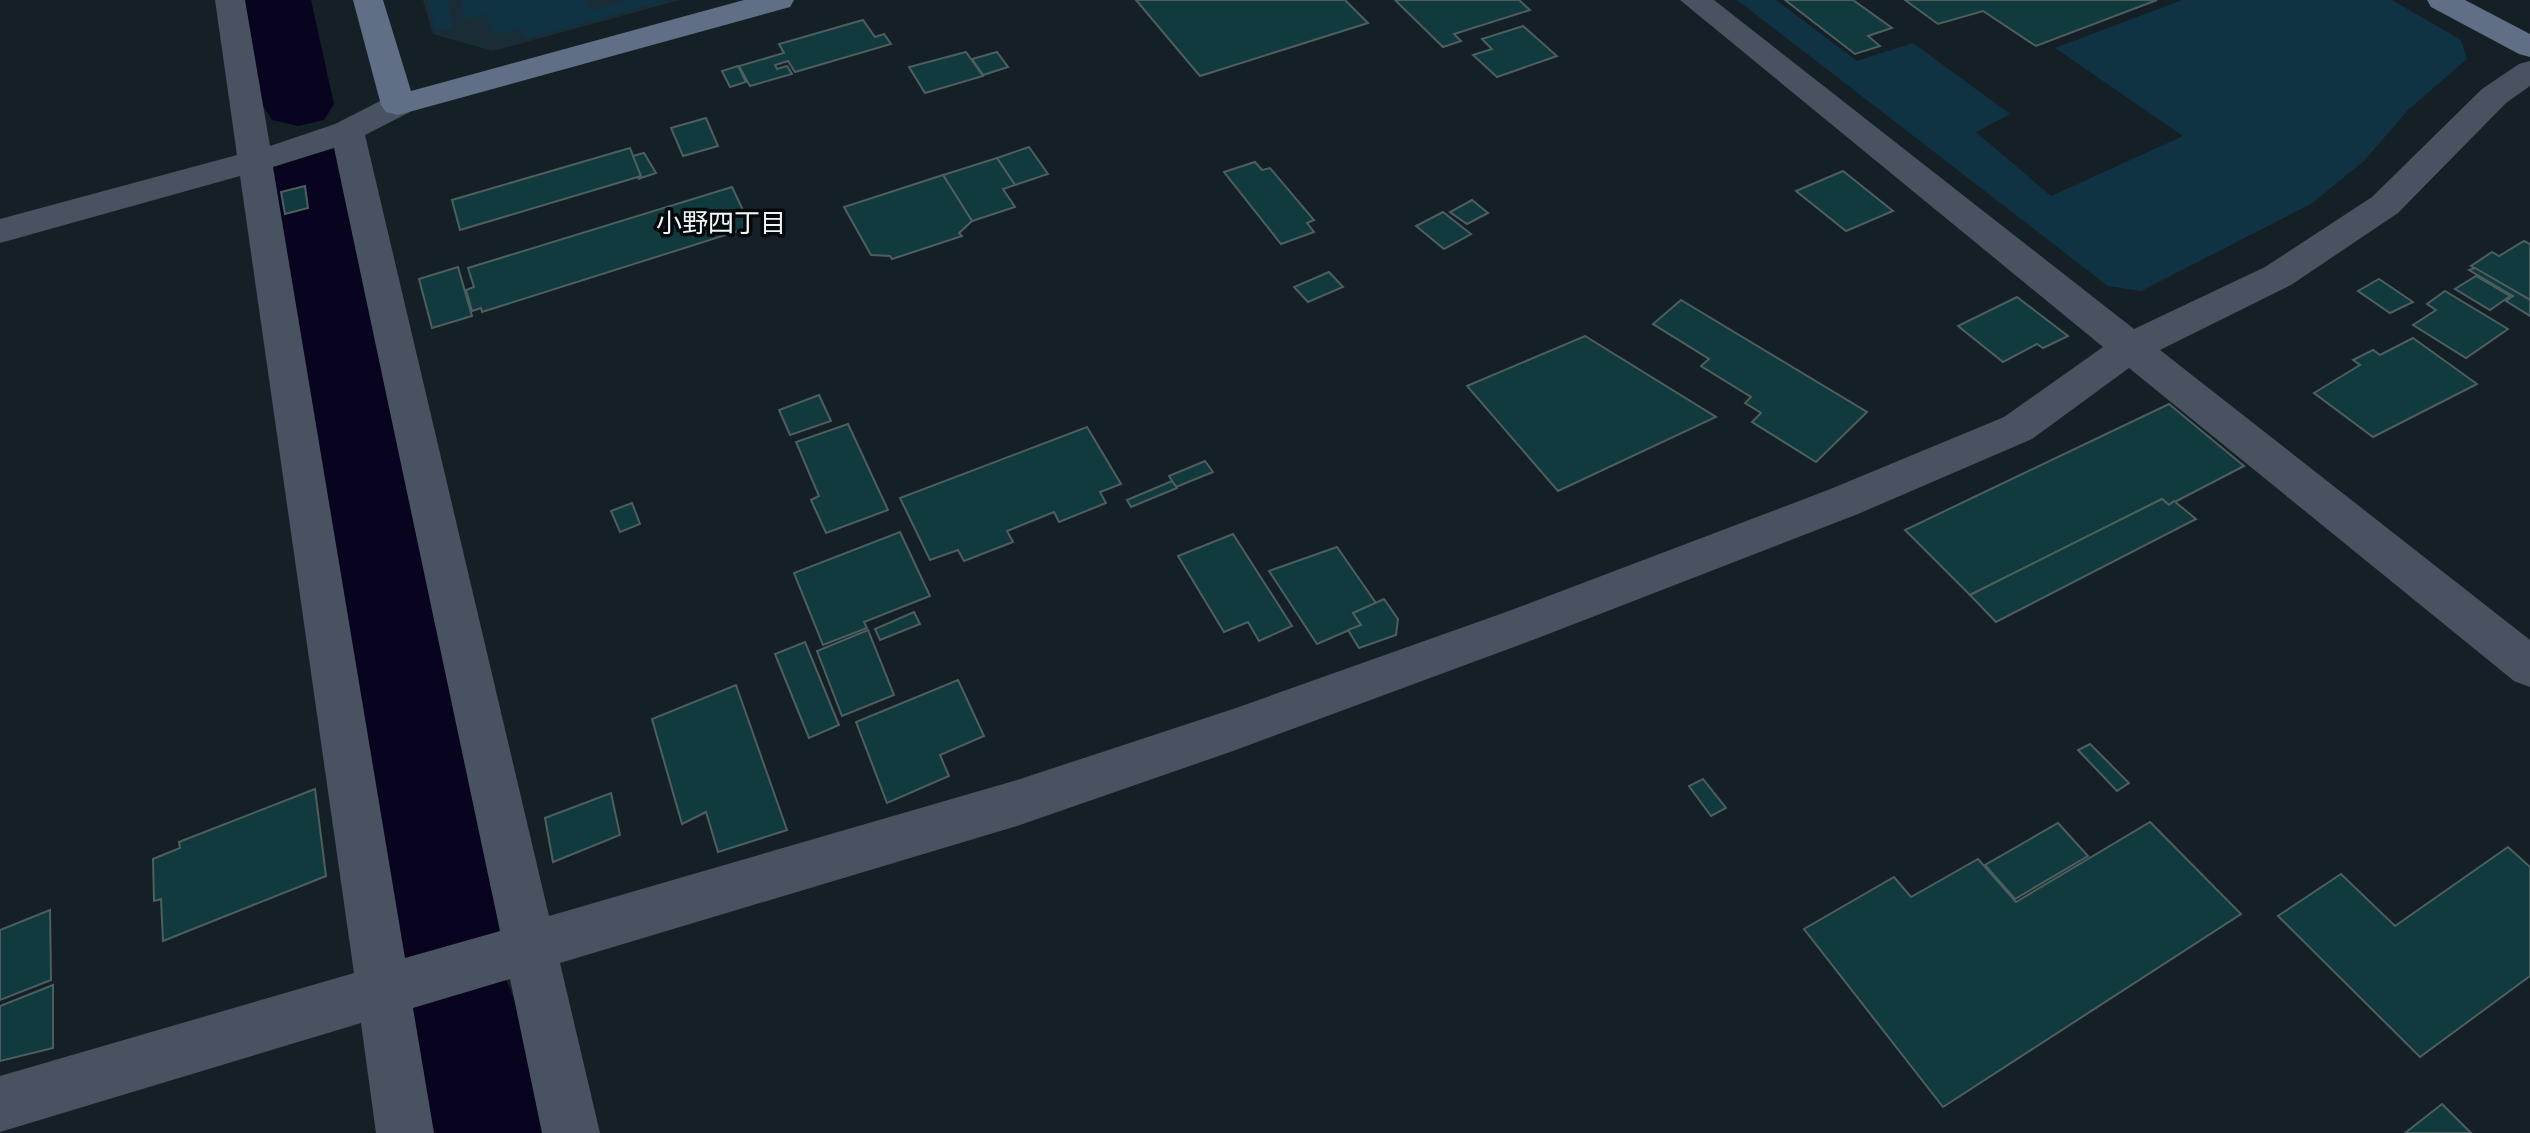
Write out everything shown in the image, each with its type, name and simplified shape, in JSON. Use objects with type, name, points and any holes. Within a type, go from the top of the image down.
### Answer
[{"type":"street","points":[[230,0],[405,1133]]},
{"type":"street","points":[[368,0],[398,105]]},
{"type":"street","points":[[0,231],[255,162],[347,131],[398,105],[779,0]]},
{"type":"street","points":[[1695,0],[2530,667]]},
{"type":"street","points":[[2442,0],[2530,47]]},
{"type":"street","points":[[0,1104],[1017,803],[1233,730],[1522,625],[1843,502],[2018,428],[2131,347],[2278,276],[2385,205],[2494,96],[2530,71]]},
{"type":"street","points":[[347,131],[571,1133]]},
{"type":"shaded area","points":[[247,0],[306,0],[326,96],[267,112]]},
{"type":"shaded area","points":[[423,0],[680,0],[493,51],[433,34]]},
{"type":"shaded area","points":[[427,0],[447,0],[454,28],[436,32]]},
{"type":"shaded area","points":[[461,0],[587,0],[591,10],[630,0],[668,0],[526,39],[520,29],[494,35],[486,14],[464,20]]},
{"type":"shaded area","points":[[1737,0],[1776,0],[1857,61],[1913,43],[2010,114],[1976,132],[2051,196],[2183,136],[2055,48],[2182,0],[2392,0],[2461,40],[2467,59],[2408,110],[2364,161],[2311,204],[2141,291],[2108,286]]},
{"type":"building","points":[[1136,0],[1345,0],[1368,23],[1200,76]]},
{"type":"building","points":[[1395,0],[1519,0],[1530,10],[1454,34],[1461,41],[1443,47]]},
{"type":"building","points":[[1785,0],[1853,0],[1892,28],[1868,36],[1880,46],[1855,54]]},
{"type":"building","points":[[1905,0],[2157,0],[2036,46],[1983,11],[1938,24]]},
{"type":"building","points":[[863,20],[875,37],[884,34],[891,44],[795,72],[788,61],[775,65],[777,69],[787,66],[792,74],[750,86],[739,66],[784,53],[779,44]]},
{"type":"building","points":[[1523,26],[1557,56],[1497,77],[1473,55],[1492,49],[1482,39]]},
{"type":"building","points":[[966,52],[983,76],[925,93],[909,67]]},
{"type":"building","points":[[997,52],[1008,67],[983,75],[972,59]]},
{"type":"building","points":[[738,66],[746,82],[730,87],[722,71]]},
{"type":"building","points":[[706,118],[718,146],[683,156],[671,128]]},
{"type":"building","points":[[1029,147],[1048,174],[1015,185],[997,158]]},
{"type":"building","points":[[630,148],[641,176],[460,230],[452,200]]},
{"type":"building","points":[[644,153],[656,173],[638,179],[641,176],[633,156]]},
{"type":"building","points":[[997,158],[1015,185],[1003,189],[1015,207],[972,221],[943,175]]},
{"type":"building","points":[[1255,162],[1262,170],[1270,168],[1314,220],[1307,223],[1314,232],[1281,244],[1224,172]]},
{"type":"building","points":[[1843,171],[1893,211],[1846,231],[1796,191]]},
{"type":"building","points":[[943,175],[972,221],[959,233],[962,236],[892,259],[890,256],[871,255],[844,207]]},
{"type":"building","points":[[305,186],[308,208],[285,214],[281,192]]},
{"type":"building","points":[[732,187],[751,227],[482,312],[481,308],[472,311],[466,290],[474,287],[468,268]]},
{"type":"building","points":[[1472,200],[1488,213],[1467,224],[1450,212]]},
{"type":"building","points":[[1443,212],[1471,234],[1444,249],[1416,226]]},
{"type":"building","points":[[2524,241],[2530,244],[2530,300],[2471,266],[2492,252],[2499,256]]},
{"type":"building","points":[[458,267],[472,316],[432,328],[419,279]]},
{"type":"building","points":[[2475,268],[2530,300],[2530,316],[2506,301],[2513,296],[2469,270]]},
{"type":"building","points":[[1329,272],[1343,287],[1308,302],[1294,287]]},
{"type":"building","points":[[2476,276],[2510,296],[2490,310],[2455,289]]},
{"type":"building","points":[[2379,279],[2413,302],[2390,313],[2358,291]]},
{"type":"building","points":[[2445,291],[2508,329],[2466,358],[2413,325],[2436,310],[2427,304]]},
{"type":"building","points":[[2017,297],[2068,336],[2043,348],[2037,344],[2003,362],[1958,326]]},
{"type":"building","points":[[1681,300],[1867,412],[1816,462],[1752,422],[1761,413],[1745,403],[1751,397],[1701,366],[1709,359],[1653,324]]},
{"type":"building","points":[[1585,336],[1716,417],[1558,491],[1467,386]]},
{"type":"building","points":[[2413,338],[2477,384],[2373,437],[2314,393],[2360,365],[2353,360],[2373,350],[2380,355]]},
{"type":"building","points":[[819,395],[831,421],[790,435],[779,410]]},
{"type":"building","points":[[2169,404],[2244,466],[2169,505],[2162,499],[1970,595],[1905,530]]},
{"type":"building","points":[[848,424],[888,510],[826,533],[811,500],[819,496],[796,442]]},
{"type":"building","points":[[1087,427],[1121,484],[1100,492],[1106,503],[1059,522],[1054,512],[1007,531],[1013,542],[964,561],[958,550],[930,560],[900,498]]},
{"type":"building","points":[[1205,461],[1213,472],[1176,487],[1169,476]]},
{"type":"building","points":[[1172,481],[1177,488],[1131,507],[1127,500]]},
{"type":"building","points":[[2162,499],[2169,505],[2174,501],[2196,519],[1996,622],[1970,595]]},
{"type":"building","points":[[632,503],[640,524],[620,532],[611,511]]},
{"type":"building","points":[[900,532],[930,596],[864,622],[867,628],[823,645],[794,573]]},
{"type":"building","points":[[1233,534],[1292,626],[1259,641],[1248,622],[1224,632],[1178,556]]},
{"type":"building","points":[[1337,547],[1376,603],[1353,613],[1361,625],[1317,644],[1269,571]]},
{"type":"building","points":[[1384,599],[1398,619],[1396,635],[1359,648],[1348,630],[1361,625],[1353,613]]},
{"type":"building","points":[[914,612],[920,624],[880,640],[875,629]]},
{"type":"building","points":[[868,630],[894,695],[842,716],[817,651]]},
{"type":"building","points":[[805,642],[839,725],[809,738],[775,654]]},
{"type":"building","points":[[958,680],[984,736],[940,755],[949,776],[887,803],[856,722]]},
{"type":"building","points":[[736,685],[787,830],[718,852],[706,812],[682,824],[652,719]]},
{"type":"building","points":[[2090,744],[2129,783],[2117,791],[2078,750]]},
{"type":"building","points":[[1703,779],[1726,808],[1711,816],[1689,786]]},
{"type":"building","points":[[315,789],[326,876],[163,941],[161,899],[154,901],[153,859],[180,848],[179,842]]},
{"type":"building","points":[[611,793],[620,835],[553,862],[545,818]]},
{"type":"building","points":[[2150,822],[2241,914],[1943,1107],[1804,929],[1894,877],[1911,897],[1978,859],[2016,902]]},
{"type":"building","points":[[2058,823],[2088,856],[2015,899],[1985,865]]},
{"type":"building","points":[[2508,847],[2530,867],[2530,976],[2420,1057],[2278,916],[2341,874],[2395,926]]},
{"type":"building","points":[[50,910],[51,980],[0,1000],[0,930]]},
{"type":"building","points":[[53,985],[53,1048],[0,1061],[0,1006]]},
{"type":"building","points":[[2442,1104],[2471,1133],[2405,1133]]},
{"type":"waterway","points":[[277,0],[298,104]]},
{"type":"waterway","points":[[310,166],[448,935]]},
{"type":"waterway","points":[[463,1019],[485,1133]]},
{"type":"district","name":"小野四丁目","points":[[721,223]]}]
